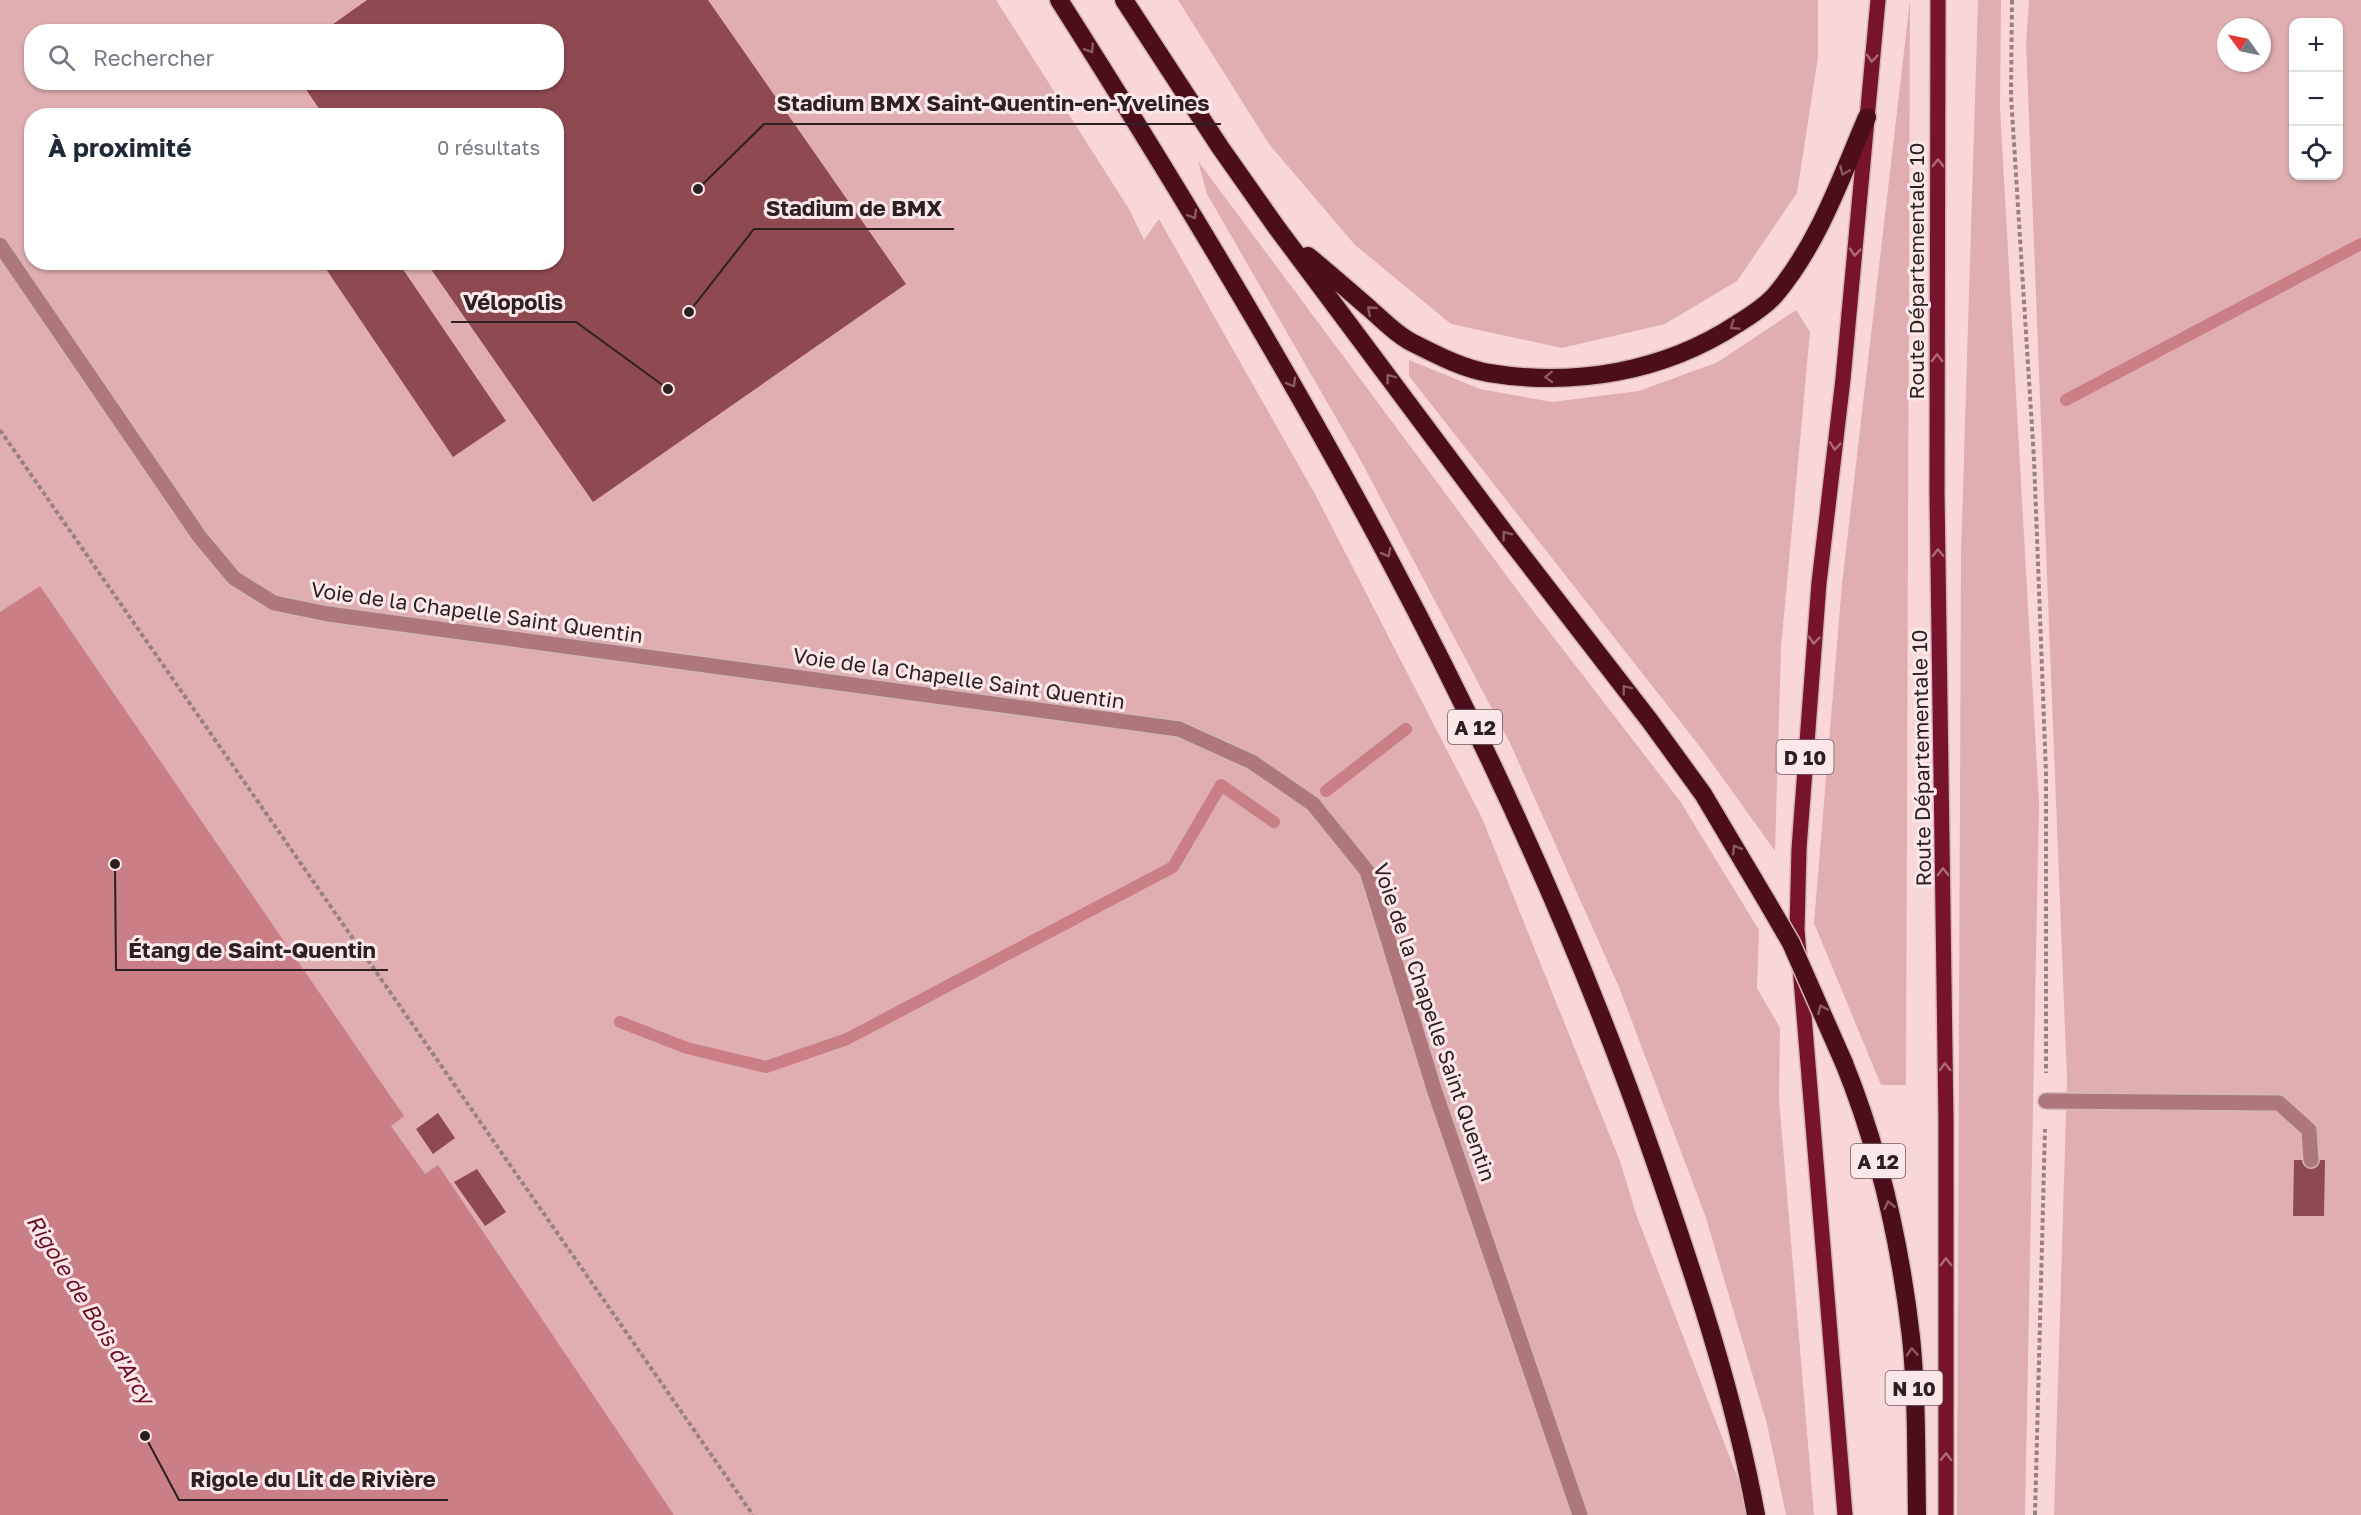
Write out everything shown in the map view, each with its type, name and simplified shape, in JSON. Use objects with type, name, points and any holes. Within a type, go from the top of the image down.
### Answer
[{"type":"highway","name":"A 12","points":[[1059,0],[1249,307],[1361,504],[1439,652],[1501,783],[1585,976],[1648,1142],[1710,1331],[1756,1515]]},
{"type":"highway","name":"A 12","points":[[1124,0],[1195,110],[1277,228],[1703,794],[1791,943],[1844,1063],[1868,1126],[1885,1186],[1901,1262]]},
{"type":"highway","points":[[1277,228],[1397,333],[1414,344],[1455,363],[1486,372],[1532,378],[1624,372],[1665,360],[1710,342],[1749,317],[1774,296],[1799,262],[1823,221],[1867,117]]},
{"type":"highway","name":"N 10","points":[[1901,1262],[1911,1339],[1917,1515]]},
{"type":"main road","name":"D 10","points":[[1845,1515],[1797,930],[1799,849],[1819,583],[1843,379],[1878,0]]},
{"type":"main road","name":"Route Départementale 10","points":[[1938,0],[1937,471],[1946,1122],[1946,1515]]},
{"type":"street","name":"Voie de la Chapelle Saint Quentin","points":[[0,244],[199,537],[234,578],[274,603],[328,614],[1179,729],[1252,762],[1313,804],[1367,871],[1434,1089],[1580,1515]]},
{"type":"street","points":[[2046,1101],[2279,1103],[2309,1130],[2311,1160]]},
{"type":"path","points":[[2012,0],[2011,96],[2034,459],[2046,773],[2046,1101],[2035,1515]]},
{"type":"path","points":[[0,430],[753,1515]]},
{"type":"shaded area","points":[[0,0],[996,0],[1129,209],[1144,240],[1159,219],[1315,494],[1482,818],[1620,1161],[1636,1214],[1752,1515],[0,1515]]},
{"type":"shaded area","points":[[1178,0],[1818,0],[1818,57],[1797,193],[1737,281],[1665,324],[1562,348],[1451,324],[1355,245],[1269,144]]},
{"type":"shaded area","points":[[1910,0],[1906,1085],[1881,1085],[1814,923],[1842,584]]},
{"type":"shaded area","points":[[1978,0],[2001,0],[2000,108],[2039,803],[2025,1515],[1957,1515],[1961,554]]},
{"type":"shaded area","points":[[2029,0],[2361,0],[2361,1515],[2054,1515],[2067,1080],[2026,43]]},
{"type":"shaded area","points":[[1198,161],[1524,599],[1680,801],[1759,930],[1757,988],[1780,1028],[1779,1099],[1814,1515],[1786,1515],[1767,1424],[1706,1218],[1619,987],[1510,743],[1361,461],[1207,194]]},
{"type":"shaded area","points":[[1796,310],[1810,332],[1781,648],[1775,851],[1704,752],[1409,376],[1409,360],[1480,389],[1552,402],[1639,391],[1718,362]]},
{"type":"water","name":"Rigole de Bois d'Arcy","points":[[40,586],[404,1116],[391,1126],[425,1174],[438,1165],[674,1515],[0,1515],[0,612]]},
{"type":"building","points":[[367,0],[708,0],[906,284],[593,502],[432,270],[564,270],[564,108],[319,108],[306,90],[564,90],[564,24],[333,24]]},
{"type":"building","points":[[327,270],[403,270],[506,421],[453,457]]},
{"type":"building","points":[[438,1113],[455,1138],[433,1154],[416,1129]]},
{"type":"building","points":[[2294,1160],[2325,1160],[2324,1216],[2293,1216]]},
{"type":"building","points":[[477,1169],[506,1212],[485,1226],[454,1182]]},
{"type":"waterway","points":[[2066,400],[2361,244]]},
{"type":"waterway","points":[[1326,791],[1406,729]]},
{"type":"waterway","points":[[620,1022],[687,1048],[766,1067],[847,1039],[1173,867],[1221,785],[1274,822]]},
{"type":"place","name":"Stadium BMX Saint-Quentin-en-Yvelines","points":[[698,189]]},
{"type":"place","name":"Stadium de BMX","points":[[689,312]]},
{"type":"place","name":"Vélopolis","points":[[668,389]]},
{"type":"place","name":"Étang de Saint-Quentin","points":[[115,864]]},
{"type":"place","name":"Rigole du Lit de Rivière","points":[[145,1436]]}]
